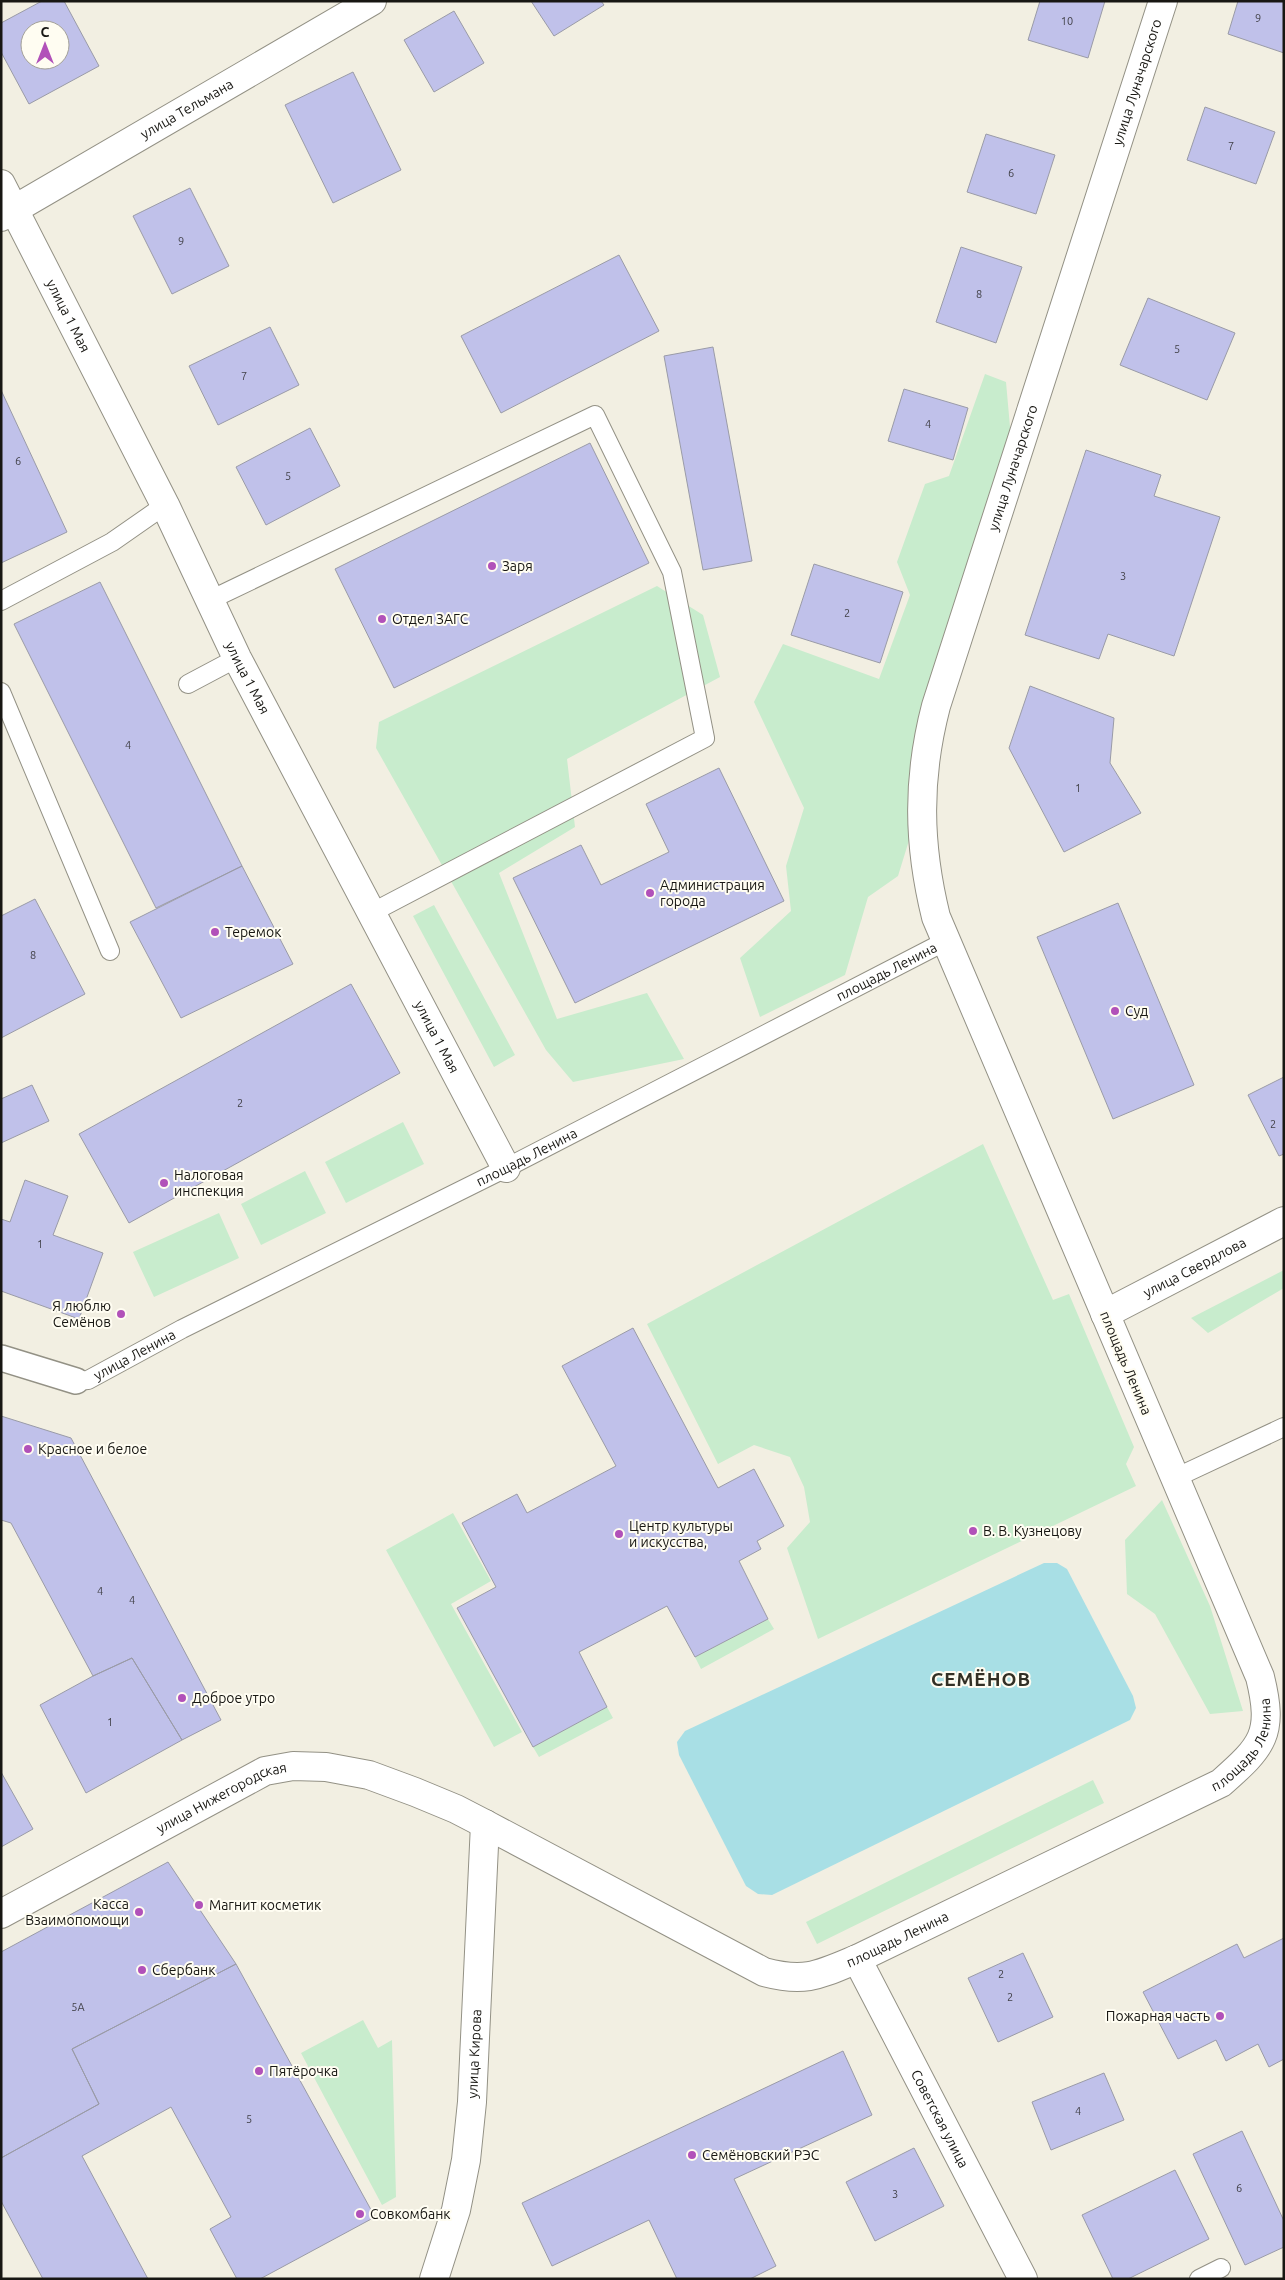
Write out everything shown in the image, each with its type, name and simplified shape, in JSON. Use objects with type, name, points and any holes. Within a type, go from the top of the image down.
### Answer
[{"type":"street","name":"улица Тельмана","points":[[8,213],[372,1]]},
{"type":"street","name":"улица Луначарского","points":[[946,941],[936,917],[922,850],[922,795],[928,733],[938,696],[1163,1]]},
{"type":"street","name":"улица 1 Мая","points":[[1,184],[8,213],[164,505],[237,658],[506,1168]]},
{"type":"street","name":"площадь Ленина","points":[[456,1809],[764,1972],[785,1978],[806,1978],[826,1973],[857,1959],[1221,1782],[1250,1758],[1275,1731],[1260,1677],[946,941]]},
{"type":"street","name":"улица Свердлова","points":[[1105,1314],[1284,1222]]},
{"type":"street","name":"улица Ленина","points":[[1,1358],[76,1381]]},
{"type":"street","name":"улица Нижегородская","points":[[1,1914],[264,1771],[293,1766],[326,1767],[369,1775],[456,1809]]},
{"type":"street","name":"улица Кирова","points":[[434,2279],[456,2210],[466,2160],[472,2102],[485,1824]]},
{"type":"street","name":"Советская улица","points":[[857,1959],[1022,2279]]},
{"type":"lane","points":[[210,600],[595,415],[672,572],[705,738],[371,913]]},
{"type":"lane","points":[[1,601],[112,542],[164,505]]},
{"type":"lane","points":[[188,684],[237,658]]},
{"type":"lane","points":[[1,692],[8,725],[110,951]]},
{"type":"lane","name":"площадь Ленина","points":[[182,1329],[506,1168],[946,941]]},
{"type":"lane","name":"улица Ленина","points":[[76,1381],[88,1380],[182,1329]]},
{"type":"lane","points":[[1176,1478],[1284,1427]]},
{"type":"lane","points":[[1199,2279],[1221,2268]]},
{"type":"green space","points":[[985,374],[1006,382],[1016,494],[898,876],[868,897],[845,975],[760,1017],[740,958],[791,911],[786,866],[804,808],[754,702],[783,644],[879,679],[910,595],[897,562],[925,484],[949,476]]},
{"type":"green space","points":[[657,586],[703,615],[720,677],[567,759],[575,827],[499,873],[557,1019],[647,993],[684,1059],[573,1082],[546,1050],[376,748],[379,722]]},
{"type":"green space","points":[[434,905],[515,1055],[494,1067],[413,916]]},
{"type":"green space","points":[[403,1122],[424,1164],[346,1203],[325,1162]]},
{"type":"green space","points":[[983,1144],[1053,1300],[1069,1294],[1134,1447],[1126,1464],[1136,1486],[818,1639],[787,1548],[810,1522],[804,1487],[790,1457],[754,1445],[718,1464],[647,1324]]},
{"type":"green space","points":[[305,1171],[326,1213],[261,1245],[241,1204]]},
{"type":"green space","points":[[219,1213],[239,1258],[154,1297],[133,1252]]},
{"type":"green space","points":[[1284,1270],[1284,1288],[1208,1333],[1191,1318]]},
{"type":"green space","points":[[1162,1500],[1210,1606],[1243,1711],[1210,1714],[1155,1614],[1127,1594],[1125,1540]]},
{"type":"green space","points":[[453,1513],[491,1581],[451,1604],[522,1732],[494,1747],[386,1550]]},
{"type":"green space","points":[[768,1619],[774,1629],[701,1669],[695,1657]]},
{"type":"green space","points":[[607,1707],[613,1718],[539,1757],[533,1747]]},
{"type":"green space","points":[[1093,1780],[1104,1803],[817,1944],[806,1922]]},
{"type":"green space","points":[[363,2020],[378,2048],[392,2040],[396,2197],[382,2205],[301,2053]]},
{"type":"water","points":[[1044,1563],[1057,1563],[1067,1569],[1133,1696],[1136,1708],[1130,1720],[772,1895],[758,1894],[746,1886],[679,1755],[677,1742],[685,1731]]},
{"type":"building","points":[[42,1],[64,1],[99,66],[29,104],[1,52],[1,23]]},
{"type":"building","points":[[531,1],[601,1],[604,5],[554,36]]},
{"type":"building","points":[[1040,1],[1105,1],[1088,58],[1028,40]]},
{"type":"building","points":[[1238,1],[1284,1],[1284,53],[1228,34]]},
{"type":"building","points":[[454,11],[484,63],[434,92],[404,40]]},
{"type":"building","points":[[353,72],[401,170],[333,203],[285,105]]},
{"type":"building","points":[[1205,107],[1275,132],[1256,184],[1187,160]]},
{"type":"building","points":[[986,134],[1055,155],[1036,214],[967,192]]},
{"type":"building","points":[[190,188],[229,266],[172,294],[133,216]]},
{"type":"building","points":[[961,247],[1022,267],[996,343],[936,322]]},
{"type":"building","points":[[619,255],[659,331],[501,413],[461,336]]},
{"type":"building","points":[[1148,298],[1235,333],[1207,400],[1120,365]]},
{"type":"building","points":[[270,327],[299,385],[218,425],[189,366]]},
{"type":"building","points":[[713,347],[752,561],[703,570],[664,356]]},
{"type":"building","points":[[904,389],[968,408],[953,460],[888,441]]},
{"type":"building","points":[[1,390],[67,532],[1,563]]},
{"type":"building","points":[[310,428],[340,486],[266,525],[236,467]]},
{"type":"building","name":"Заря","points":[[590,443],[649,563],[394,688],[335,569]]},
{"type":"building","points":[[1086,450],[1161,475],[1154,496],[1220,517],[1174,656],[1108,634],[1099,659],[1025,635]]},
{"type":"building","points":[[814,564],[903,592],[880,663],[791,635]]},
{"type":"building","points":[[100,582],[242,866],[156,908],[14,624]]},
{"type":"building","points":[[1030,686],[1114,718],[1110,763],[1141,813],[1064,852],[1009,748]]},
{"type":"building","name":"Администрация города","points":[[719,768],[784,901],[575,1003],[513,878],[581,845],[601,885],[669,852],[646,804]]},
{"type":"building","points":[[242,866],[293,964],[181,1018],[130,922]]},
{"type":"building","points":[[35,899],[85,994],[1,1038],[1,916]]},
{"type":"building","name":"Суд","points":[[1118,903],[1194,1085],[1113,1119],[1037,937]]},
{"type":"building","points":[[351,984],[400,1073],[129,1223],[79,1134]]},
{"type":"building","points":[[1284,1077],[1284,1154],[1279,1156],[1248,1095]]},
{"type":"building","points":[[32,1085],[49,1121],[1,1143],[1,1099]]},
{"type":"building","points":[[25,1180],[68,1196],[53,1235],[103,1253],[79,1319],[1,1291],[1,1219],[10,1222]]},
{"type":"building","name":"Центр культуры и искусства,","points":[[633,1328],[718,1488],[754,1469],[784,1526],[757,1541],[761,1549],[739,1561],[768,1619],[695,1657],[667,1606],[579,1652],[607,1707],[533,1747],[457,1608],[496,1587],[462,1523],[517,1494],[527,1513],[616,1466],[562,1366]]},
{"type":"building","points":[[1,1416],[71,1438],[221,1720],[182,1740],[132,1658],[93,1676],[11,1523],[1,1520]]},
{"type":"building","points":[[132,1658],[182,1740],[86,1793],[40,1705],[93,1676]]},
{"type":"building","points":[[1,1772],[33,1829],[1,1847]]},
{"type":"building","points":[[168,1862],[236,1964],[72,2049],[99,2104],[1,2158],[1,1952]]},
{"type":"building","name":"Пожарная часть","points":[[1284,1938],[1284,2059],[1269,2067],[1258,2044],[1226,2061],[1216,2040],[1178,2059],[1143,1992],[1237,1944],[1244,1958]]},
{"type":"building","points":[[1023,1953],[1053,2017],[998,2042],[968,1978]]},
{"type":"building","points":[[236,1964],[375,2217],[260,2279],[237,2279],[210,2229],[231,2217],[171,2107],[82,2156],[148,2279],[43,2279],[1,2201],[1,2158],[99,2104],[72,2049]]},
{"type":"building","points":[[843,2051],[872,2115],[734,2179],[776,2266],[750,2279],[677,2279],[649,2220],[552,2266],[522,2203]]},
{"type":"building","points":[[1104,2073],[1124,2120],[1051,2150],[1032,2102]]},
{"type":"building","points":[[1242,2131],[1284,2221],[1284,2247],[1245,2265],[1193,2154]]},
{"type":"building","points":[[914,2148],[944,2206],[875,2241],[846,2182]]},
{"type":"building","points":[[1175,2170],[1209,2239],[1128,2279],[1113,2279],[1082,2215]]},
{"type":"place","name":"Заря","points":[[492,566]]},
{"type":"place","name":"Отдел ЗАГС","points":[[382,619]]},
{"type":"place","name":"Администрация города","points":[[650,893]]},
{"type":"place","name":"Теремок","points":[[215,932]]},
{"type":"place","name":"Суд","points":[[1115,1011]]},
{"type":"place","name":"Налоговая инспекция","points":[[164,1183]]},
{"type":"place","name":"Я люблю Семёнов","points":[[121,1314]]},
{"type":"place","name":"Красное и белое","points":[[28,1449]]},
{"type":"place","name":"В. В. Кузнецову","points":[[973,1531]]},
{"type":"place","name":"Центр культуры и искусства,","points":[[619,1534]]},
{"type":"place","name":"Доброе утро","points":[[182,1698]]},
{"type":"place","name":"Магнит косметик","points":[[199,1905]]},
{"type":"place","name":"Касса Взаимопомощи","points":[[139,1912]]},
{"type":"place","name":"Сбербанк","points":[[142,1970]]},
{"type":"place","name":"Пожарная часть","points":[[1220,2016]]},
{"type":"place","name":"Пятёрочка","points":[[259,2071]]},
{"type":"place","name":"Семёновский РЭС","points":[[692,2155]]},
{"type":"place","name":"Совкомбанк","points":[[360,2214]]},
{"type":"district","name":"СЕМЁНОВ","points":[[981,1679]]}]
